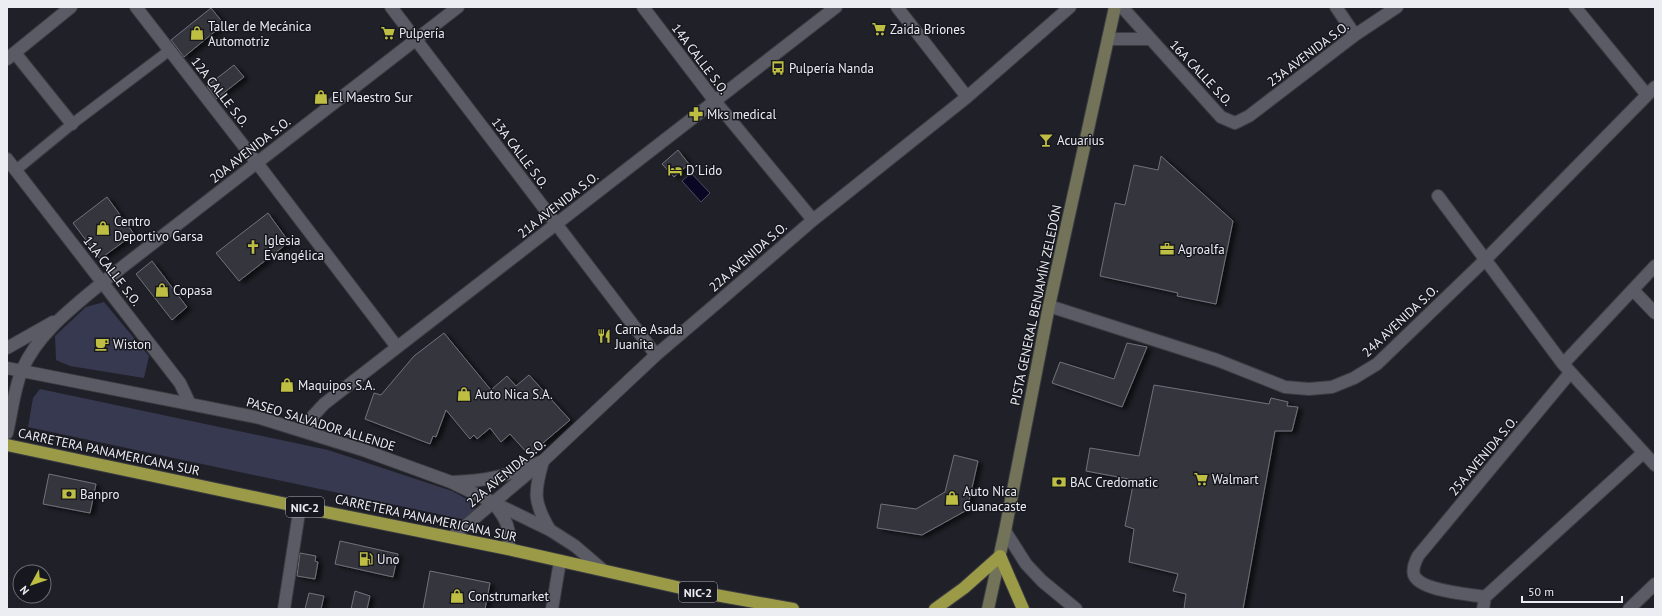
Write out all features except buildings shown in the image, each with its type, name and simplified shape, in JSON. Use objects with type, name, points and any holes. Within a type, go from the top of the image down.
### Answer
[{"type":"highway","name":"CARRETERA PANAMERICANA SUR","points":[[7,445],[452,537],[699,592],[793,609]]},
{"type":"highway","points":[[935,609],[964,588],[1000,556],[1023,609]]},
{"type":"main road","name":"PISTA GENERAL BENJAMÍN ZELEDÓN","points":[[988,609],[1000,556],[1049,306],[1115,7]]},
{"type":"street","points":[[71,7],[11,56],[72,124]]},
{"type":"street","name":"12A CALLE S.O.","points":[[136,7],[397,347]]},
{"type":"street","name":"13A CALLE S.O.","points":[[391,7],[656,355]]},
{"type":"street","name":"20A AVENIDA S.O.","points":[[61,318],[103,282],[458,7]]},
{"type":"street","name":"14A CALLE S.O.","points":[[643,7],[714,100],[813,220]]},
{"type":"street","name":"21A AVENIDA S.O.","points":[[303,431],[313,416],[324,404],[557,224],[714,100],[836,7]]},
{"type":"street","points":[[897,7],[966,97]]},
{"type":"street","name":"22A AVENIDA S.O.","points":[[452,537],[543,461],[656,355],[813,220],[966,97],[1070,7]]},
{"type":"street","name":"16A CALLE S.O.","points":[[1122,7],[1221,117],[1235,123]]},
{"type":"street","points":[[1336,7],[1355,35]]},
{"type":"street","name":"23A AVENIDA S.O.","points":[[1235,123],[1249,116],[1355,35],[1397,7]]},
{"type":"street","points":[[1574,7],[1651,91]]},
{"type":"street","name":"16A CALLE S.O.","points":[[1108,39],[1150,39]]},
{"type":"street","points":[[16,170],[72,124],[170,50]]},
{"type":"street","name":"24A AVENIDA S.O.","points":[[1049,306],[1217,360],[1285,387],[1309,390],[1332,387],[1354,378],[1377,364],[1484,261],[1651,91]]},
{"type":"street","name":"11A CALLE S.O.","points":[[7,160],[180,383],[190,404]]},
{"type":"street","points":[[1438,196],[1484,261],[1567,369],[1655,465]]},
{"type":"street","name":"25A AVENIDA S.O.","points":[[1484,603],[1428,587],[1420,582],[1414,575],[1414,566],[1418,556],[1567,369],[1655,266]]},
{"type":"street","points":[[1633,290],[1655,313]]},
{"type":"street","points":[[7,348],[61,318]]},
{"type":"street","points":[[7,432],[22,370],[35,347],[61,318]]},
{"type":"street","name":"PASEO SALVADOR ALLENDE","points":[[7,368],[260,418],[410,466],[451,482],[550,530],[576,546],[603,570]]},
{"type":"street","points":[[1484,603],[1643,453]]},
{"type":"street","points":[[451,482],[492,479],[512,474],[543,461]]},
{"type":"street","points":[[543,461],[536,485],[536,501],[540,514],[550,530]]},
{"type":"street","points":[[493,502],[507,522],[510,539],[508,549]]},
{"type":"street","points":[[284,609],[300,506]]},
{"type":"street","points":[[1005,531],[1026,564],[1042,582],[1076,609]]},
{"type":"street","points":[[552,609],[560,561]]},
{"type":"street","points":[[1629,609],[1653,590]]},
{"type":"shaded area","points":[[691,173],[710,193],[701,202],[682,181]]},
{"type":"shaded area","points":[[104,302],[149,356],[144,378],[70,366],[56,360],[55,336],[86,307]]},
{"type":"shaded area","points":[[40,389],[328,450],[452,491],[474,503],[475,513],[466,520],[28,427],[33,398]]},
{"type":"place","name":"Zaida Briones","points":[[879,29]]},
{"type":"place","name":"Taller de Mecánica Automotriz","points":[[197,33]]},
{"type":"place","name":"Pulpería","points":[[388,33]]},
{"type":"place","name":"Pulpería Nanda","points":[[778,68]]},
{"type":"place","name":"El Maestro Sur","points":[[321,97]]},
{"type":"place","name":"Mks medical","points":[[696,114]]},
{"type":"place","name":"Acuarius","points":[[1046,140]]},
{"type":"place","name":"D´Lido","points":[[675,170]]},
{"type":"place","name":"Centro Deportivo Garsa","points":[[103,228]]},
{"type":"place","name":"Iglesia Evangélica","points":[[253,247]]},
{"type":"place","name":"Agroalfa","points":[[1167,249]]},
{"type":"place","name":"Copasa","points":[[162,290]]},
{"type":"place","name":"Carne Asada Juanita","points":[[604,336]]},
{"type":"place","name":"Wiston","points":[[102,344]]},
{"type":"place","name":"Maquipos S.A.","points":[[287,385]]},
{"type":"place","name":"Auto Nica S.A.","points":[[464,394]]},
{"type":"place","name":"Walmart","points":[[1201,479]]},
{"type":"place","name":"BAC Credomatic","points":[[1059,482]]},
{"type":"place","name":"Banpro","points":[[69,494]]},
{"type":"place","name":"Auto Nica Guanacaste","points":[[952,498]]},
{"type":"place","name":"Uno","points":[[366,559]]},
{"type":"place","name":"Construmarket","points":[[457,596]]}]
